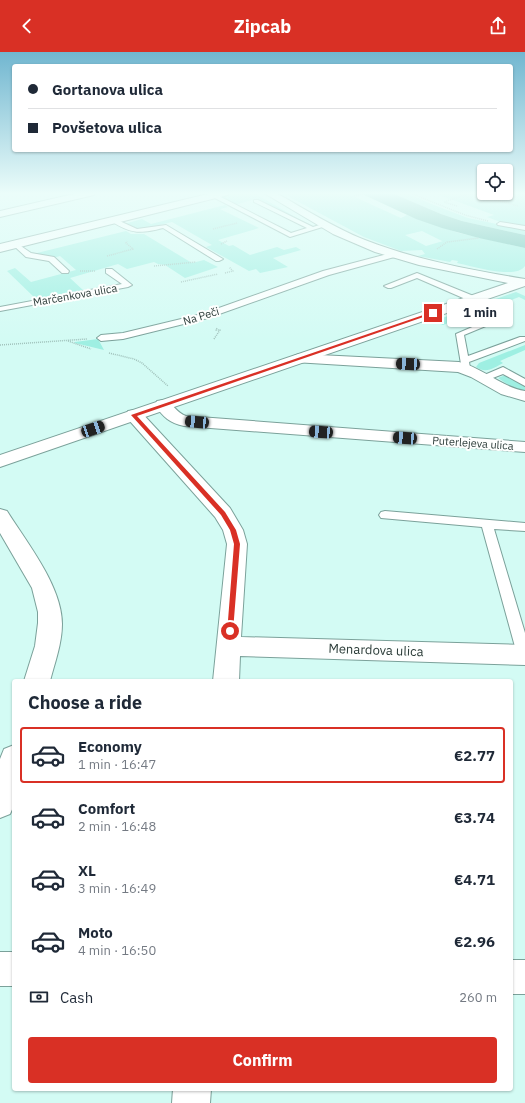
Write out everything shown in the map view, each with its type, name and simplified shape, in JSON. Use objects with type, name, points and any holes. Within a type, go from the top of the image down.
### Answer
[{"type":"street","points":[[0,248],[23,242]]},
{"type":"street","points":[[360,242],[395,254],[443,266],[524,282]]},
{"type":"street","points":[[0,461],[524,282]]},
{"type":"street","points":[[299,359],[464,365],[507,392],[525,396]]},
{"type":"street","name":"Puterlejeva ulica","points":[[163,405],[175,418],[184,421],[525,446]]},
{"type":"street","points":[[134,415],[223,514],[233,530],[237,544],[226,679]]},
{"type":"street","points":[[0,516],[43,587],[48,600],[51,613],[50,634],[48,646],[38,679]]},
{"type":"street","name":"Menardova ulica","points":[[229,646],[524,654]]},
{"type":"street","points":[[0,804],[12,765]]},
{"type":"street","points":[[0,970],[12,969]]},
{"type":"street","points":[[513,977],[525,977]]},
{"type":"street","points":[[191,1103],[192,1091]]},
{"type":"lane","points":[[191,242],[217,258]]},
{"type":"lane","points":[[15,244],[29,256],[51,259],[65,271]]},
{"type":"lane","name":"Na Peči","points":[[100,338],[123,336],[205,316],[326,273],[395,254]]},
{"type":"lane","name":"Marčenkova ulica","points":[[0,309],[128,285],[110,271]]},
{"type":"lane","points":[[388,286],[417,274],[473,299]]},
{"type":"lane","points":[[501,318],[460,334],[464,365],[523,339]]},
{"type":"lane","points":[[484,378],[503,370],[525,383]]},
{"type":"lane","points":[[385,515],[525,527]]},
{"type":"lane","name":"Menardova ulica","points":[[487,524],[524,654]]},
{"type":"path","points":[[433,252],[447,242]]},
{"type":"path","points":[[105,256],[133,249],[126,243]]},
{"type":"path","points":[[154,266],[191,264],[217,258]]},
{"type":"path","points":[[65,271],[110,271]]},
{"type":"path","points":[[0,345],[100,338]]},
{"type":"path","points":[[144,364],[170,388]]},
{"type":"shaded area","points":[[81,242],[157,242],[192,263],[204,260],[218,267],[185,278],[165,265],[154,262],[127,269],[118,264],[70,278],[84,291],[36,299],[7,271],[15,268],[31,282],[76,270],[60,256],[53,258],[33,254]]},
{"type":"shaded area","points":[[207,242],[222,242],[229,246],[233,245],[250,255],[277,247],[284,250],[296,247],[301,250],[273,258],[288,267],[260,273],[256,269],[249,271],[206,247],[212,245]]},
{"type":"shaded area","points":[[377,242],[418,242],[426,246],[439,242],[499,242],[525,248],[525,266],[520,270],[513,272],[493,271],[457,263],[458,261],[452,260],[450,262],[418,256],[425,254],[422,250],[401,251]]},
{"type":"shaded area","points":[[498,242],[525,242],[525,248]]},
{"type":"shaded area","points":[[516,292],[525,296],[525,300],[519,297],[483,311],[489,315],[487,317],[470,308]]},
{"type":"shaded area","points":[[467,309],[475,313],[443,325],[434,321]]},
{"type":"shaded area","points":[[98,339],[104,350],[75,343],[75,342]]},
{"type":"shaded area","points":[[525,345],[525,350],[500,361],[503,363],[493,368],[483,370],[476,367],[479,363]]},
{"type":"shaded area","points":[[507,376],[525,387],[525,391],[513,388],[498,378]]},
{"type":"route","points":[[230,631],[237,544],[233,530],[223,514],[134,415],[433,313]]}]
